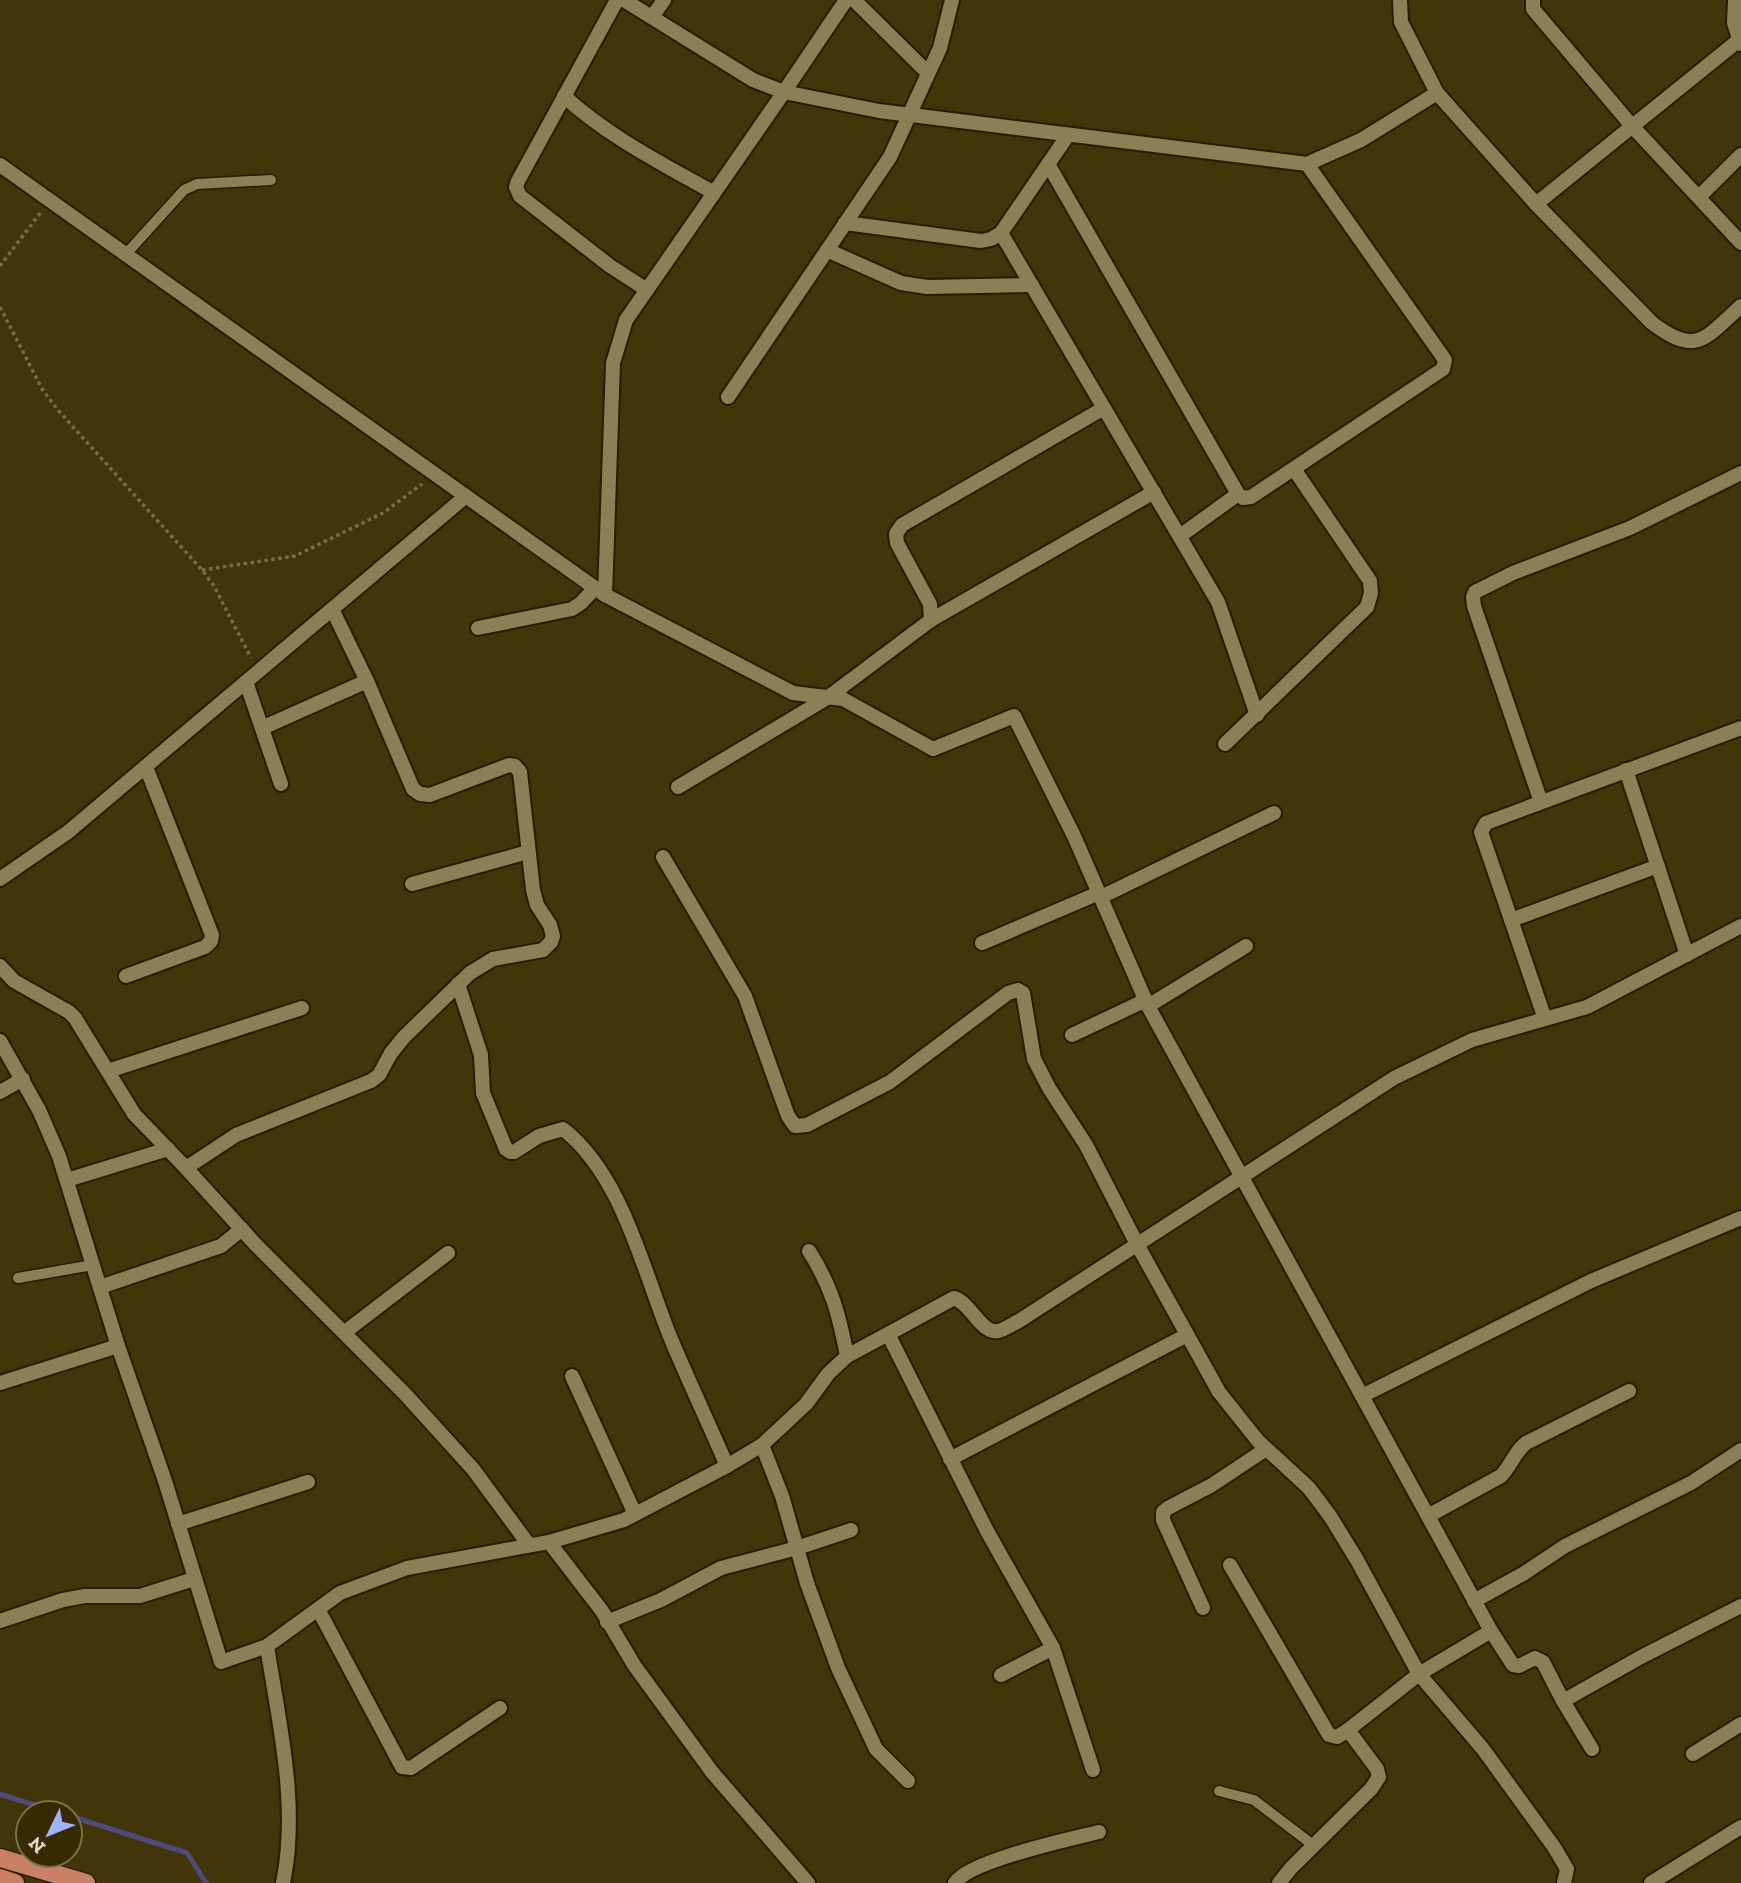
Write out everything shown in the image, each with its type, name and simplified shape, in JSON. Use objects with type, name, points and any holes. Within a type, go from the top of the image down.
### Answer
[{"type":"main road","points":[[0,1858],[86,1883]]},
{"type":"main road","points":[[0,1878],[15,1883]]},
{"type":"street","points":[[617,0],[516,187],[520,196],[610,266],[647,290]]},
{"type":"street","points":[[624,0],[753,80],[784,92],[909,115],[1307,164],[1361,140],[1437,93]]},
{"type":"street","points":[[652,17],[664,0]]},
{"type":"street","points":[[600,591],[613,363],[626,320],[846,0]]},
{"type":"street","points":[[854,0],[928,73]]},
{"type":"street","points":[[728,397],[890,157],[940,48],[952,0]]},
{"type":"street","points":[[1400,0],[1401,22],[1437,93],[1536,204],[1652,323],[1673,339],[1690,342],[1706,337],[1741,306]]},
{"type":"street","points":[[1533,0],[1533,9],[1632,126],[1741,243]]},
{"type":"street","points":[[1536,204],[1740,42],[1734,23],[1735,0]]},
{"type":"street","points":[[564,96],[583,113],[659,162],[714,193]]},
{"type":"street","points":[[845,223],[981,241],[992,239],[1001,233],[1068,135]]},
{"type":"street","points":[[1700,196],[1741,155]]},
{"type":"street","points":[[1048,164],[1238,494],[1243,498],[1251,497],[1443,369],[1444,360],[1307,164]]},
{"type":"street","points":[[0,165],[600,591],[793,694],[843,699],[933,749],[1014,716],[1074,836],[1147,1003],[1474,1601],[1513,1665],[1519,1666],[1535,1658],[1542,1660],[1592,1749]]},
{"type":"street","points":[[1001,233],[1218,602],[1256,715]]},
{"type":"street","points":[[827,250],[901,283],[927,286],[1032,285]]},
{"type":"street","points":[[931,621],[930,604],[897,543],[896,534],[902,525],[1104,408]]},
{"type":"street","points":[[1225,744],[1367,607],[1371,593],[1370,581],[1294,469]]},
{"type":"street","points":[[1541,802],[1474,606],[1475,592],[1513,573],[1630,527],[1741,473]]},
{"type":"street","points":[[678,787],[827,698],[931,621],[1154,492]]},
{"type":"street","points":[[1180,536],[1238,494]]},
{"type":"street","points":[[0,879],[68,832],[466,496]]},
{"type":"street","points":[[478,628],[572,609],[600,591]]},
{"type":"street","points":[[186,1168],[236,1135],[379,1075],[404,1037],[470,973],[493,959],[543,950],[551,942],[550,925],[537,905],[533,890],[520,772],[515,766],[509,765],[430,795],[420,794],[413,789],[367,681],[332,609]]},
{"type":"street","points":[[262,728],[367,681]]},
{"type":"street","points":[[246,682],[281,784]]},
{"type":"street","points":[[1545,1019],[1481,832],[1486,823],[1741,728]]},
{"type":"street","points":[[126,976],[205,947],[211,941],[212,935],[146,767]]},
{"type":"street","points":[[1626,771],[1688,955]]},
{"type":"street","points":[[982,943],[1100,895],[1274,813]]},
{"type":"street","points":[[412,884],[528,852]]},
{"type":"street","points":[[663,857],[741,988],[788,1116],[795,1126],[807,1125],[881,1088],[1008,993],[1018,990],[1023,993],[1034,1059],[1049,1088],[1086,1145],[1219,1392],[1266,1449],[1309,1488],[1330,1516],[1419,1674],[1483,1749],[1554,1847],[1567,1869],[1564,1883]]},
{"type":"street","points":[[1511,920],[1658,866]]},
{"type":"street","points":[[0,1041],[39,1110],[67,1180],[221,1662],[267,1646],[340,1593],[407,1568],[549,1542],[624,1520],[762,1445],[806,1404],[828,1374],[847,1356],[954,1298],[968,1306],[987,1329],[996,1332],[1062,1295],[1394,1078],[1472,1040],[1587,1007],[1741,926]]},
{"type":"street","points":[[1072,1035],[1147,1003],[1246,946]]},
{"type":"street","points":[[0,966],[14,981],[75,1018],[134,1114],[473,1469],[529,1545]]},
{"type":"street","points":[[458,984],[481,1055],[483,1093],[506,1149],[514,1152],[539,1136],[563,1129],[586,1151],[610,1184],[671,1340],[727,1466]]},
{"type":"street","points":[[108,1071],[302,1008]]},
{"type":"street","points":[[0,1092],[23,1079]]},
{"type":"street","points":[[67,1180],[168,1149]]},
{"type":"street","points":[[1362,1396],[1591,1281],[1741,1218]]},
{"type":"street","points":[[100,1287],[221,1246],[242,1229]]},
{"type":"street","points":[[809,1251],[826,1277],[840,1318],[847,1356]]},
{"type":"street","points":[[345,1332],[448,1253]]},
{"type":"street","points":[[888,1334],[987,1531],[1053,1648],[1093,1770]]},
{"type":"street","points":[[950,1459],[1187,1335]]},
{"type":"street","points":[[0,1383],[118,1346]]},
{"type":"street","points":[[572,1376],[635,1514]]},
{"type":"street","points":[[1428,1516],[1501,1476],[1508,1469],[1519,1448],[1526,1443],[1629,1391]]},
{"type":"street","points":[[762,1445],[782,1496],[807,1583],[838,1668],[876,1749],[908,1781]]},
{"type":"street","points":[[1203,1608],[1163,1520],[1163,1512],[1212,1485],[1266,1449]]},
{"type":"street","points":[[1474,1601],[1523,1574],[1565,1546],[1691,1483],[1741,1450]]},
{"type":"street","points":[[178,1524],[308,1482]]},
{"type":"street","points":[[607,1622],[661,1600],[721,1568],[797,1548],[851,1530]]},
{"type":"street","points":[[549,1542],[601,1611],[634,1665],[712,1772],[808,1883]]},
{"type":"street","points":[[1230,1565],[1329,1735],[1337,1737],[1348,1730],[1419,1674],[1491,1631]]},
{"type":"street","points":[[0,1621],[63,1600],[140,1596],[194,1579]]},
{"type":"street","points":[[1563,1701],[1640,1657],[1741,1606]]},
{"type":"street","points":[[318,1609],[402,1767],[411,1768],[500,1708]]},
{"type":"street","points":[[267,1646],[288,1787],[288,1860],[284,1883]]},
{"type":"street","points":[[1001,1675],[1053,1648]]},
{"type":"street","points":[[1693,1754],[1741,1724]]},
{"type":"street","points":[[1279,1883],[1371,1789],[1379,1777],[1377,1769],[1348,1730]]},
{"type":"street","points":[[1651,1883],[1741,1827]]},
{"type":"street","points":[[955,1883],[964,1874],[1001,1859],[1050,1843],[1099,1832]]},
{"type":"lane","points":[[125,254],[184,190],[197,184],[271,180]]},
{"type":"lane","points":[[18,1278],[93,1265]]},
{"type":"lane","points":[[1219,1791],[1254,1800],[1314,1845]]},
{"type":"path","points":[[0,266],[50,200]]},
{"type":"path","points":[[0,307],[42,389],[57,409],[214,586],[258,672]]},
{"type":"path","points":[[202,570],[295,556],[383,513],[435,474]]},
{"type":"waterway","points":[[0,1794],[16,1799]]},
{"type":"waterway","points":[[84,1820],[187,1853],[206,1883]]}]
